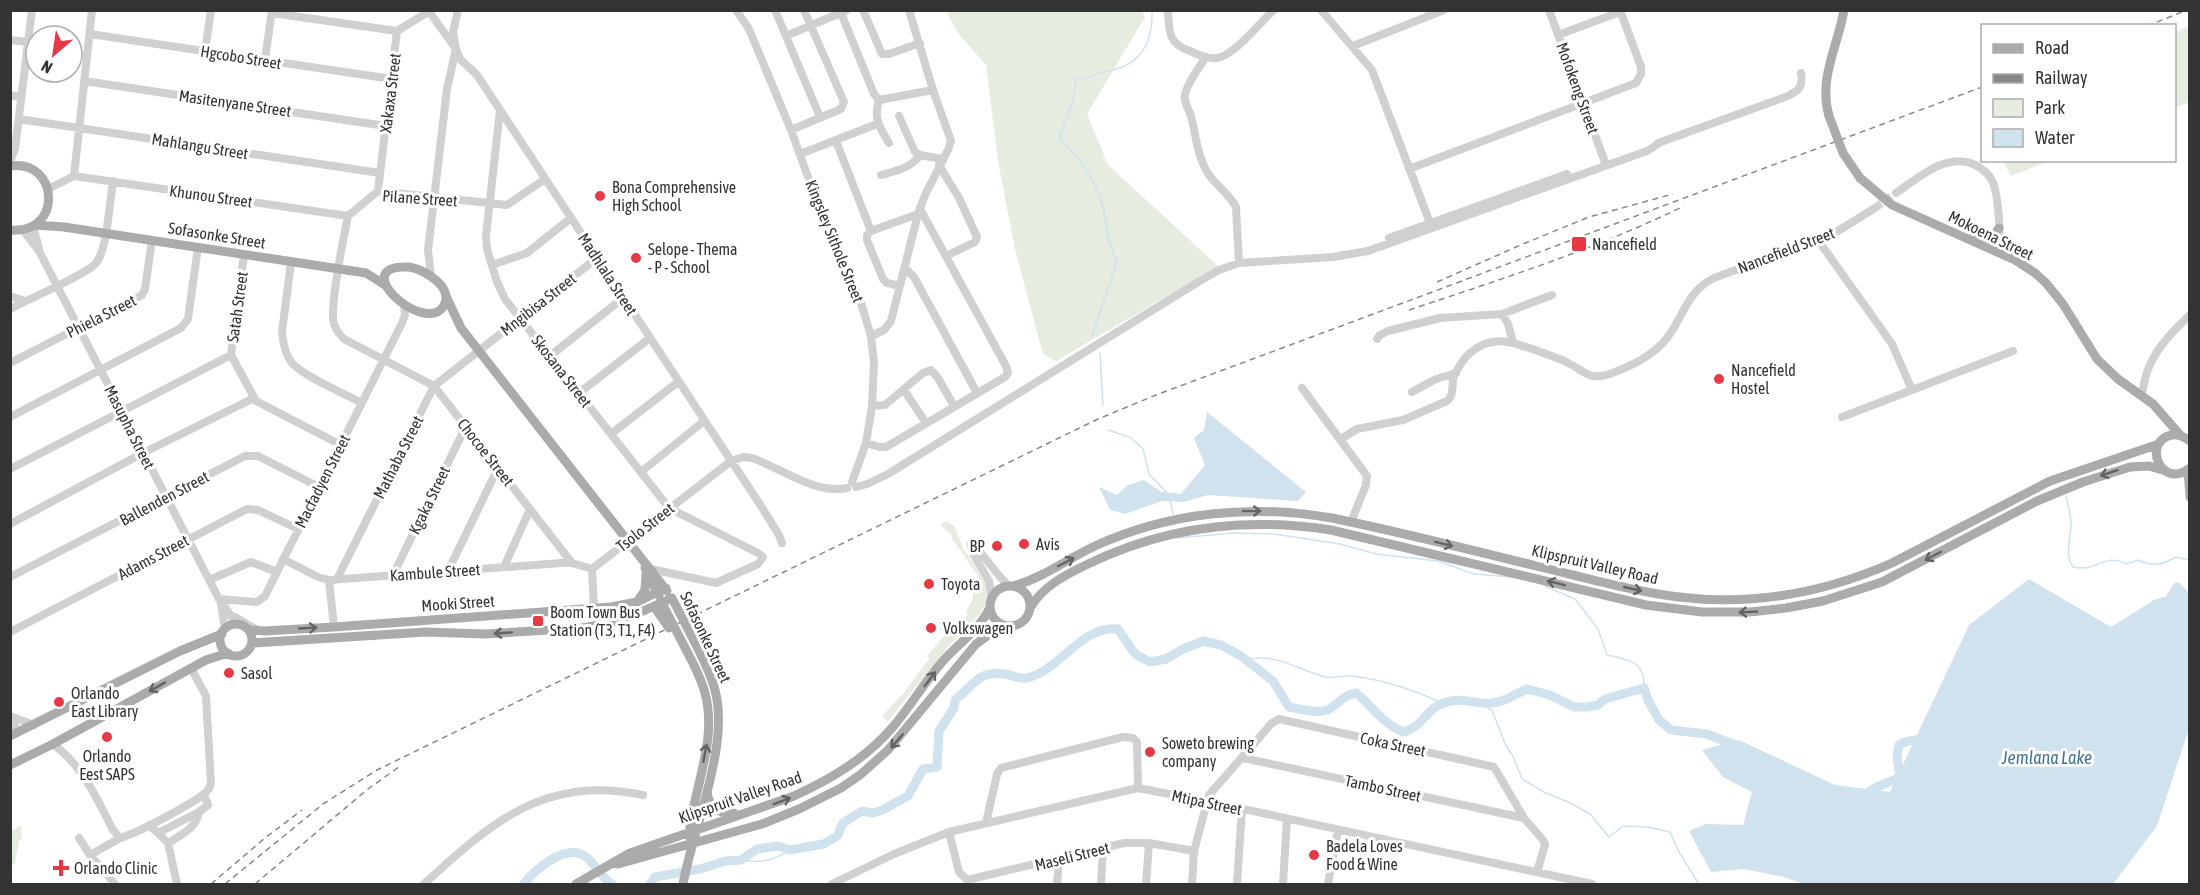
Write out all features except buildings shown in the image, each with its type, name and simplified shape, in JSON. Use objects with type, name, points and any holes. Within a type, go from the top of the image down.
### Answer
[{"type":"main road","name":"Mokoena Street","points":[[1844,10],[1828,70],[1829,116],[1843,153],[1860,178],[1892,205],[2024,265],[2046,284],[2063,304],[2097,359],[2118,379],[2142,394],[2187,439]]},
{"type":"main road","name":"Mokoena Street","points":[[1828,104],[1833,74],[1850,10]]},
{"type":"main road","points":[[10,163],[24,166],[39,174],[48,189],[50,197],[47,211],[34,225]]},
{"type":"main road","points":[[47,211],[64,227]]},
{"type":"main road","name":"Sofasonke Street","points":[[10,230],[23,230],[34,225],[64,227],[366,273],[399,267],[414,267],[431,276],[442,287],[461,328]]},
{"type":"main road","points":[[1963,237],[1988,239],[1999,228]]},
{"type":"main road","points":[[385,285],[384,277],[390,269]]},
{"type":"main road","name":"Sofasonke Street","points":[[366,273],[385,285],[404,304],[421,311],[448,317],[461,328],[640,558],[662,591],[673,600],[708,669],[718,704],[718,736],[708,783],[689,850],[683,885]]},
{"type":"main road","points":[[434,313],[445,305],[446,296]]},
{"type":"main road","points":[[2164,417],[2165,433],[2156,459],[2189,494]]},
{"type":"main road","name":"Klipspruit Valley Road","points":[[1011,586],[1033,580],[1123,535],[1185,518],[1228,512],[1278,512],[1315,515],[1352,522],[1647,592],[1702,599],[1768,598],[1825,588],[1871,572],[2043,484],[2161,442],[2172,435],[2187,439]]},
{"type":"main road","name":"Klipspruit Valley Road","points":[[1030,608],[1041,592],[1056,581],[1106,555],[1173,534],[1205,528],[1258,524],[1294,525],[1331,530],[1646,605],[1724,613],[1770,610],[1823,601],[1882,582],[2037,501],[2083,482],[2130,467],[2149,466],[2168,472]]},
{"type":"main road","points":[[2168,472],[2178,474],[2189,468],[2189,494]]},
{"type":"main road","points":[[637,602],[645,590],[649,570]]},
{"type":"main road","points":[[1011,586],[1026,594],[1030,608],[1028,616],[1022,622],[1009,626],[1000,623],[995,618],[991,603],[999,590],[1011,586]]},
{"type":"main road","name":"Sofasonke Street","points":[[662,591],[659,607],[686,651],[705,693],[709,717],[708,739],[693,814],[694,830]]},
{"type":"main road","name":"Mooki Street","points":[[253,630],[334,627],[594,608],[637,602],[662,591]]},
{"type":"main road","name":"Mooki Street","points":[[251,646],[426,632],[485,634],[582,628],[616,622],[673,600]]},
{"type":"main road","name":"Klipspruit Valley Road","points":[[580,884],[630,852],[755,810],[820,784],[852,765],[891,729],[939,666],[980,623],[991,603]]},
{"type":"main road","points":[[10,765],[59,745],[206,660],[228,653],[242,655],[251,646],[253,630],[237,624],[12,735]]},
{"type":"main road","name":"Klipspruit Valley Road","points":[[610,866],[670,850],[689,850],[707,840],[762,824],[799,809],[841,788],[860,775],[898,740],[976,644],[991,633],[1009,626]]},
{"type":"main road","points":[[223,631],[222,646],[228,653]]},
{"type":"main road","points":[[708,783],[709,802],[721,813],[755,810]]},
{"type":"main road","points":[[630,852],[641,845],[679,830],[693,814]]},
{"type":"main road","points":[[670,850],[681,854],[707,840]]},
{"type":"street","points":[[84,81],[93,10]]},
{"type":"street","points":[[206,51],[211,10]]},
{"type":"street","points":[[431,276],[428,250],[447,89],[456,49],[453,32],[458,10]]},
{"type":"street","name":"Kingsley Sithole Street","points":[[736,10],[749,29],[791,130],[860,300],[871,336],[874,363],[872,406],[866,443],[852,486]]},
{"type":"street","points":[[775,10],[820,117]]},
{"type":"street","points":[[791,130],[841,109],[844,102],[804,10]]},
{"type":"street","points":[[863,10],[882,54],[889,54],[920,43]]},
{"type":"street","points":[[871,336],[889,325],[919,211],[951,145],[951,137],[933,90],[909,10]]},
{"type":"street","points":[[1168,10],[1169,33],[1174,42],[1182,49],[1215,58],[1224,56],[1274,10]]},
{"type":"street","points":[[1321,10],[1353,45],[1374,74],[1430,223]]},
{"type":"street","points":[[1353,45],[1444,10]]},
{"type":"street","name":"Mofokeng Street","points":[[1549,10],[1606,163]]},
{"type":"street","name":"Madhlala Street","points":[[428,11],[456,49],[460,59],[477,75],[779,535],[782,543]]},
{"type":"street","name":"Xakaxa Street","points":[[378,191],[397,32],[428,11]]},
{"type":"street","points":[[1409,169],[1633,85],[1640,77],[1641,67],[1620,11],[1558,36]]},
{"type":"street","points":[[265,60],[272,12],[397,32]]},
{"type":"street","points":[[786,36],[844,12],[874,94],[879,99]]},
{"type":"street","name":"Hgcobo Street","points":[[90,34],[392,79]]},
{"type":"street","points":[[1206,57],[1193,76],[1185,101],[1205,168],[1236,207],[1239,263]]},
{"type":"street","points":[[10,163],[15,149],[24,73]]},
{"type":"street","points":[[730,461],[743,457],[752,458],[821,488],[836,491],[867,484],[888,474],[1219,270],[1239,263],[1341,256],[1368,251],[1788,96],[1802,86],[1801,73]]},
{"type":"street","name":"Masitenyane Street","points":[[84,81],[386,126]]},
{"type":"street","points":[[48,189],[74,176],[84,84]]},
{"type":"street","points":[[879,99],[933,90]]},
{"type":"street","points":[[10,95],[21,97]]},
{"type":"street","points":[[879,99],[877,124],[889,143]]},
{"type":"street","name":"Skosana Street","points":[[500,110],[486,236],[500,289],[520,318],[669,508],[763,557],[762,561],[716,583],[649,570]]},
{"type":"street","points":[[899,116],[913,147],[920,155],[941,162],[977,237],[975,242],[946,256]]},
{"type":"street","name":"Mahlangu Street","points":[[19,119],[380,173]]},
{"type":"street","points":[[800,154],[877,124]]},
{"type":"street","points":[[836,141],[871,231]]},
{"type":"street","points":[[15,149],[24,166]]},
{"type":"street","points":[[881,175],[904,168],[916,161],[920,155]]},
{"type":"street","points":[[1896,193],[1944,163],[1958,160],[1982,169],[1995,188],[2001,254]]},
{"type":"street","points":[[1327,256],[1358,249],[1606,163]]},
{"type":"street","name":"Khunou Street","points":[[74,176],[348,216]]},
{"type":"street","name":"Pilane Street","points":[[348,216],[378,191],[489,204],[511,203],[545,179]]},
{"type":"street","points":[[10,309],[97,262],[105,233],[113,182]]},
{"type":"street","name":"Nancefield Street","points":[[1513,342],[1568,363],[1586,375],[1593,377],[1609,374],[1650,355],[1659,347],[1696,290],[1714,278],[1818,240],[1846,227],[1875,208]]},
{"type":"street","points":[[900,286],[887,283],[882,277],[867,235],[871,231],[919,211]]},
{"type":"street","points":[[866,443],[884,448],[1005,377],[1008,371],[919,211]]},
{"type":"street","points":[[338,269],[348,216]]},
{"type":"street","points":[[492,265],[527,253],[571,218]]},
{"type":"street","name":"Masupha Street","points":[[34,225],[39,251]]},
{"type":"street","name":"Masupha Street","points":[[23,230],[39,251],[209,580],[237,624]]},
{"type":"street","name":"Phiela Street","points":[[10,363],[142,295],[145,289],[152,240]]},
{"type":"street","points":[[1818,240],[1892,344],[1912,390]]},
{"type":"street","points":[[10,417],[183,326],[188,319],[198,248]]},
{"type":"street","points":[[414,267],[423,261],[428,250]]},
{"type":"street","name":"Satah Street","points":[[244,255],[231,356],[259,404],[340,445]]},
{"type":"street","name":"Mngibisa Street","points":[[479,351],[597,258]]},
{"type":"street","points":[[291,262],[282,332],[288,357],[299,369],[362,403]]},
{"type":"street","points":[[904,268],[914,277],[977,393]]},
{"type":"street","name":"Chocoe Street","points":[[338,269],[332,317],[338,332],[344,339],[434,386],[572,563]]},
{"type":"street","points":[[1377,339],[1388,331],[1440,318],[1502,314],[1552,295]]},
{"type":"street","points":[[10,296],[25,301]]},
{"type":"street","points":[[550,356],[623,298]]},
{"type":"street","name":"Macfadyen Street","points":[[222,603],[257,602],[265,596],[402,323],[405,315],[404,304]]},
{"type":"street","points":[[402,323],[411,314],[421,311]]},
{"type":"street","points":[[1341,439],[1357,429],[1403,420],[1451,398],[1456,373],[1465,358],[1475,349],[1502,340],[1513,342],[1508,324],[1502,314]]},
{"type":"street","points":[[2142,394],[2149,367],[2157,352],[2190,315]]},
{"type":"street","points":[[579,393],[650,338]]},
{"type":"street","name":"Mathaba Street","points":[[333,579],[434,386],[479,351]]},
{"type":"street","points":[[1842,417],[2013,351]]},
{"type":"street","points":[[10,469],[231,356]]},
{"type":"street","points":[[872,406],[885,405],[923,373],[931,370],[954,406]]},
{"type":"street","points":[[1412,392],[1436,378],[1456,373]]},
{"type":"street","points":[[611,434],[678,382]]},
{"type":"street","points":[[1302,388],[1368,479],[1352,522]]},
{"type":"street","points":[[904,390],[926,423]]},
{"type":"street","points":[[10,524],[143,453],[254,398]]},
{"type":"street","points":[[641,472],[704,421]]},
{"type":"street","name":"Kgaka Street","points":[[393,575],[466,426]]},
{"type":"street","name":"Ballenden Street","points":[[10,577],[235,460],[254,455],[319,487]]},
{"type":"street","name":"Tsolo Street","points":[[592,569],[730,461]]},
{"type":"street","points":[[448,571],[498,468]]},
{"type":"street","name":"Adams Street","points":[[10,632],[240,512],[252,508],[298,529]]},
{"type":"street","points":[[504,567],[530,509]]},
{"type":"street","points":[[991,603],[989,581],[972,552],[971,544],[996,574],[1011,586]]},
{"type":"street","name":"Kambule Street","points":[[283,559],[318,577],[333,579],[572,563],[592,569]]},
{"type":"street","points":[[209,580],[251,562],[277,572]]},
{"type":"street","points":[[592,569],[594,608]]},
{"type":"street","points":[[333,579],[334,627]]},
{"type":"street","points":[[222,603],[253,630]]},
{"type":"street","name":"Masupha Street","points":[[222,603],[223,631]]},
{"type":"street","points":[[90,855],[204,795],[210,788],[207,704],[203,688],[191,668]]},
{"type":"street","points":[[10,717],[34,725]]},
{"type":"street","points":[[10,717],[15,726],[12,735]]},
{"type":"street","name":"Coka Street","points":[[1206,801],[1213,789],[1272,723],[1276,720],[1283,720],[1491,766],[1497,771],[1524,818],[1544,842],[1537,872]]},
{"type":"street","points":[[986,823],[997,774],[1001,768],[1123,737],[1133,738],[1137,742],[1138,788]]},
{"type":"street","points":[[59,745],[83,774],[113,830],[120,838]]},
{"type":"street","name":"Tambo Street","points":[[1243,758],[1524,818]]},
{"type":"street","name":"Mtipa Street","points":[[832,885],[894,854],[949,832],[1138,788],[1592,885]]},
{"type":"street","points":[[424,885],[467,846],[524,807],[547,798],[589,789],[622,790],[643,795]]},
{"type":"street","points":[[158,833],[200,812],[208,804],[204,795]]},
{"type":"street","points":[[1192,885],[1194,851],[1206,801]]},
{"type":"street","points":[[1237,885],[1242,809]]},
{"type":"street","points":[[168,843],[194,827],[198,822],[200,812]]},
{"type":"street","points":[[1282,885],[1287,819]]},
{"type":"street","points":[[149,825],[168,843],[177,884]]},
{"type":"street","points":[[1328,885],[1338,830]]},
{"type":"street","name":"Maseli Street","points":[[949,832],[959,872],[967,880],[1131,842],[1194,851]]},
{"type":"street","points":[[79,838],[115,885]]},
{"type":"street","points":[[1146,885],[1149,843]]},
{"type":"street","points":[[1101,885],[1103,848]]},
{"type":"street","points":[[1057,885],[1059,859]]},
{"type":"green space","points":[[946,11],[1142,11],[1145,17],[1087,114],[1108,165],[1218,266],[1056,361],[1043,354],[1015,249],[998,161],[986,65],[958,33]]},
{"type":"green space","points":[[2189,26],[2189,102],[2176,108],[2176,32]]},
{"type":"green space","points":[[2004,162],[2046,162],[2011,176]]},
{"type":"green space","points":[[946,521],[954,526],[963,548],[985,582],[986,603],[888,721],[882,716],[903,694],[929,659],[927,656],[957,621],[960,624],[968,614],[966,612],[973,599],[973,583],[979,577],[951,537],[952,535],[940,525]]},
{"type":"green space","points":[[21,826],[22,840],[19,840],[15,864],[11,865],[11,831]]},
{"type":"water","points":[[1207,412],[1306,492],[1298,501],[1208,495],[1184,502],[1162,501],[1125,514],[1110,510],[1099,487],[1117,495],[1128,485],[1144,480],[1161,492],[1181,494],[1205,465],[1194,438],[1204,430]]},
{"type":"water","name":"Jemlana Lake","points":[[2029,579],[2111,627],[2154,600],[2189,591],[2189,728],[2157,826],[2113,884],[1803,884],[1784,877],[1744,869],[1711,872],[1689,831],[1706,824],[1743,825],[1752,792],[1723,777],[1702,750],[1739,740],[1835,785],[1890,792],[1969,625]]},
{"type":"waterway","points":[[1092,336],[1117,262],[1111,248],[1102,204],[1095,185],[1073,152],[1059,138],[1073,101],[1076,78],[1085,79],[1116,69],[1134,60],[1149,39],[1152,10]]},
{"type":"waterway","points":[[1100,353],[1103,406]]},
{"type":"waterway","points":[[1109,430],[1131,438],[1143,449],[1149,474],[1167,493]]},
{"type":"waterway","points":[[2066,496],[2071,521],[2069,557],[2073,567],[2088,567],[2111,560],[2127,564],[2138,560],[2148,564],[2162,563],[2176,557],[2190,560]]},
{"type":"waterway","points":[[1170,500],[1173,514]]},
{"type":"waterway","points":[[1178,538],[1233,533],[1274,534],[1340,544],[1376,554],[1438,561],[1474,574],[1511,577]]},
{"type":"waterway","points":[[1545,586],[1575,599],[1598,629],[1607,655],[1629,661],[1639,667],[1644,679],[1644,688]]},
{"type":"waterway","points":[[2163,602],[2169,600],[2177,587],[2190,599]]},
{"type":"waterway","points":[[650,884],[655,877],[700,869],[726,861],[741,860],[757,849],[778,846],[790,850],[824,844],[837,836],[843,823],[862,811],[873,813],[908,796],[923,769],[937,767],[939,731],[954,708],[955,700],[977,680],[995,674],[1025,678],[1039,673],[1082,641],[1105,630],[1118,629],[1135,654],[1150,662],[1166,659],[1203,641],[1221,645],[1241,656],[1273,681],[1289,707],[1323,711],[1331,708],[1346,696],[1356,693],[1385,721],[1404,732],[1416,726],[1433,708],[1448,701],[1497,702],[1527,689],[1550,695],[1574,707],[1587,707],[1598,705],[1605,699],[1644,688],[1659,720],[1671,730],[1707,734],[1738,746]]},
{"type":"waterway","points":[[1246,660],[1267,658],[1326,677],[1353,676],[1376,680],[1442,703]]},
{"type":"waterway","points":[[1480,704],[1492,710],[1522,779],[1590,814],[1609,837],[1623,826],[1648,827],[1670,832],[1679,852],[1699,884]]},
{"type":"waterway","points":[[1862,798],[1875,788],[1900,777],[1897,756],[1899,745],[1925,736]]},
{"type":"waterway","points":[[741,860],[767,860],[790,850]]},
{"type":"waterway","points":[[524,884],[543,865],[552,859],[570,853],[579,853],[586,857],[612,884]]},
{"type":"tunnel","points":[[1875,208],[1896,193]]},
{"type":"railway","points":[[2152,24],[2187,10]]},
{"type":"railway","points":[[225,884],[323,804],[377,770],[1098,419],[1156,395],[1981,87]]},
{"type":"railway","points":[[1437,282],[1589,217],[1673,194]]},
{"type":"railway","points":[[1409,310],[1583,250],[1684,206]]},
{"type":"railway","points":[[255,884],[368,789],[399,767]]},
{"type":"railway","points":[[211,884],[302,810]]},
{"type":"place","name":"Bona Comprehensive High School","points":[[600,196]]},
{"type":"place","name":"Nancefield","points":[[1579,244]]},
{"type":"place","name":"Selope - Thema - P - School","points":[[636,258]]},
{"type":"place","name":"Nancefield Hostel","points":[[1719,379]]},
{"type":"place","name":"Avis","points":[[1024,544]]},
{"type":"place","name":"BP","points":[[997,546]]},
{"type":"place","name":"Toyota","points":[[929,584]]},
{"type":"place","name":"Boom Town Bus Station (T3, T1, F4)","points":[[538,621]]},
{"type":"place","name":"Volkswagen","points":[[931,628]]},
{"type":"place","name":"Sasol","points":[[229,673]]},
{"type":"place","name":"Orlando East Library","points":[[59,702]]},
{"type":"place","name":"Orlando Eest SAPS","points":[[107,737]]},
{"type":"place","name":"Soweto brewing company","points":[[1150,752]]},
{"type":"place","name":"Badela Loves Food & Wine","points":[[1314,855]]},
{"type":"place","name":"Orlando Clinic","points":[[61,868]]}]
